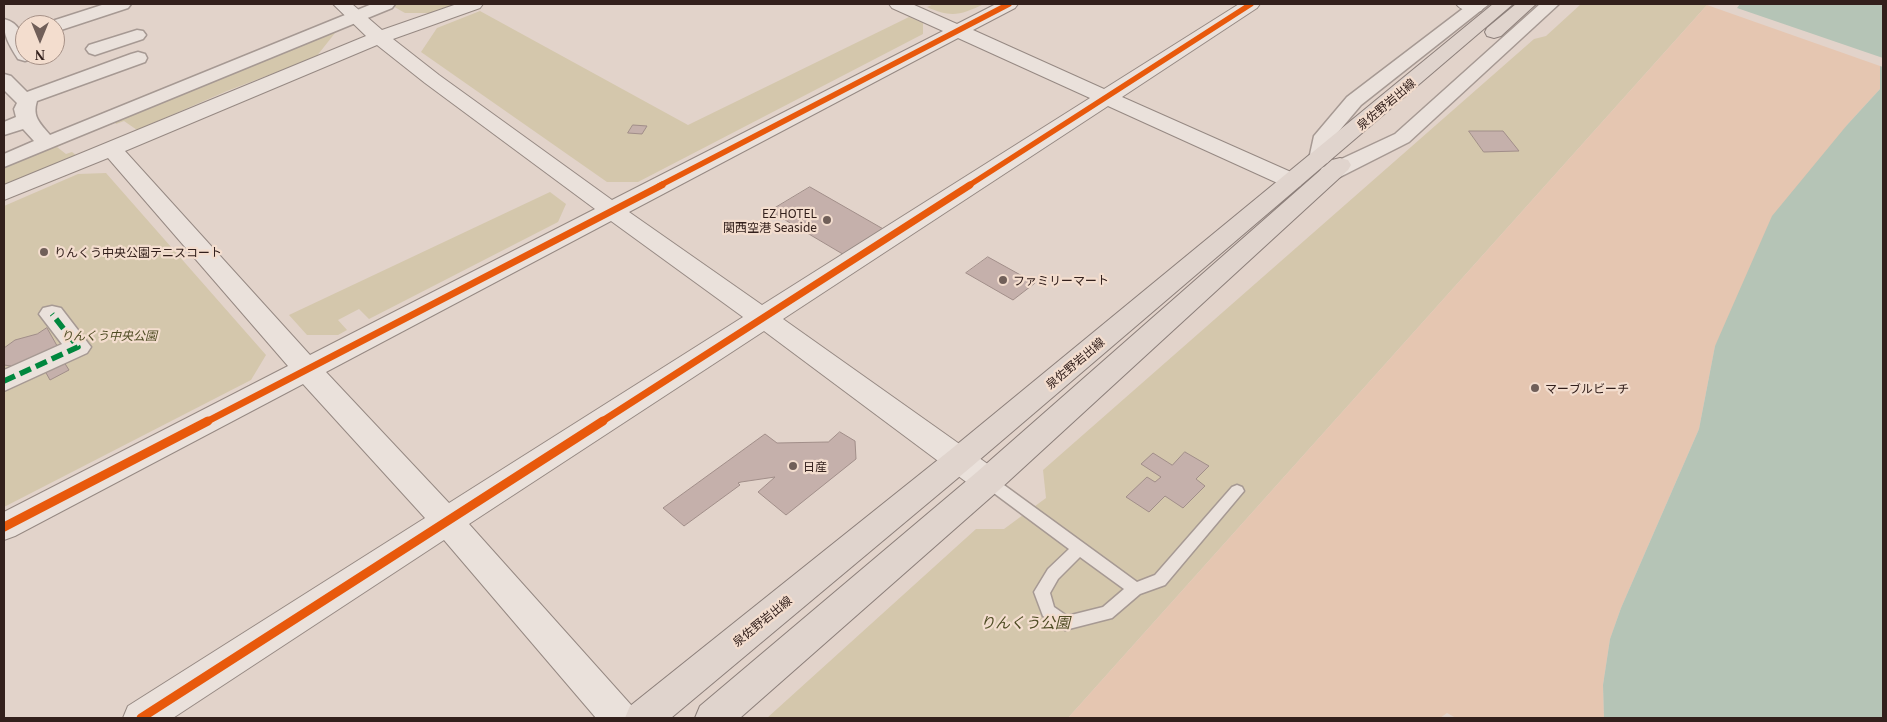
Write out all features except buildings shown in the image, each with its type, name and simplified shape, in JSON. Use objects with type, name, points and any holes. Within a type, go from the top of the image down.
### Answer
[{"type":"main road","name":"泉佐野岩出線","points":[[713,718],[988,481],[1325,166],[1504,4]]},
{"type":"main road","name":"泉佐野岩出線","points":[[643,718],[960,460],[1292,181],[1325,166],[1527,4]]},
{"type":"street","points":[[65,23],[122,4]]},
{"type":"street","points":[[4,160],[84,128],[349,10],[386,4]]},
{"type":"street","points":[[4,193],[378,38],[474,4]]},
{"type":"street","points":[[898,4],[1292,181]]},
{"type":"street","points":[[4,527],[1009,4]]},
{"type":"street","points":[[141,718],[1251,4]]},
{"type":"street","points":[[1473,5],[1354,101],[1324,136],[1325,166],[1402,138],[1550,4]]},
{"type":"street","points":[[349,10],[378,38],[610,210],[765,318],[988,481]]},
{"type":"street","points":[[4,24],[15,36]]},
{"type":"street","points":[[115,66],[92,46],[138,35]]},
{"type":"street","points":[[4,65],[15,54]]},
{"type":"street","points":[[24,99],[138,58]]},
{"type":"street","points":[[4,80],[28,102],[24,109],[27,120],[46,143]]},
{"type":"street","points":[[4,129],[27,120]]},
{"type":"street","points":[[84,128],[111,148],[306,369],[448,522],[620,718]]},
{"type":"street","points":[[4,381],[78,347],[52,314]]},
{"type":"lane","points":[[988,481],[1078,549],[1135,589]]},
{"type":"lane","points":[[1078,549],[1053,574],[1042,592],[1048,611],[1065,623],[1107,613],[1135,589],[1160,580],[1238,491]]},
{"type":"green space","points":[[456,4],[432,13],[405,13],[391,5]]},
{"type":"green space","points":[[934,4],[984,4],[969,11],[950,14],[927,7]]},
{"type":"green space","name":"りんくう公園","points":[[1581,4],[1707,5],[1068,718],[767,718],[976,529],[1004,529],[1046,498],[1043,470],[1534,39],[1546,36]]},
{"type":"green space","points":[[480,11],[688,125],[909,17],[923,23],[923,34],[638,182],[607,182],[421,52],[437,28]]},
{"type":"green space","points":[[339,28],[316,57],[227,91],[137,130],[124,121],[116,124],[113,120],[302,43],[305,44]]},
{"type":"green space","points":[[60,141],[63,144],[57,147],[66,154],[72,152],[77,156],[4,187],[4,165]]},
{"type":"green space","name":"りんくう中央公園","points":[[106,173],[266,355],[251,380],[4,507],[4,206],[78,174]]},
{"type":"green space","points":[[550,192],[566,204],[558,222],[369,319],[359,309],[338,320],[347,330],[338,335],[307,335],[289,315]]},
{"type":"sand","name":"マーブルビーチ","points":[[1707,5],[1880,66],[1880,89],[1847,125],[1715,346],[1699,429],[1621,608],[1610,639],[1603,685],[1604,718],[1456,718],[1447,713],[1440,718],[1068,718]]},
{"type":"shaded area","points":[[1740,4],[1883,4],[1883,58],[1737,8]]},
{"type":"shaded area","points":[[1880,66],[1883,67],[1883,718],[1604,718],[1603,685],[1610,639],[1621,608],[1699,429],[1715,346],[1772,216],[1847,125],[1880,89]]},
{"type":"marked path","points":[[4,381],[78,347],[52,314]]},
{"type":"cycle path","points":[[4,527],[1009,4]]},
{"type":"cycle path","points":[[141,718],[1251,4]]},
{"type":"place","name":"EZ HOTEL 関西空港 Seaside","points":[[827,220]]},
{"type":"place","name":"りんくう中央公園テニスコート","points":[[44,252]]},
{"type":"place","name":"ファミリーマート","points":[[1003,280]]},
{"type":"place","name":"マーブルビーチ","points":[[1535,388]]},
{"type":"place","name":"日産","points":[[793,466]]}]
